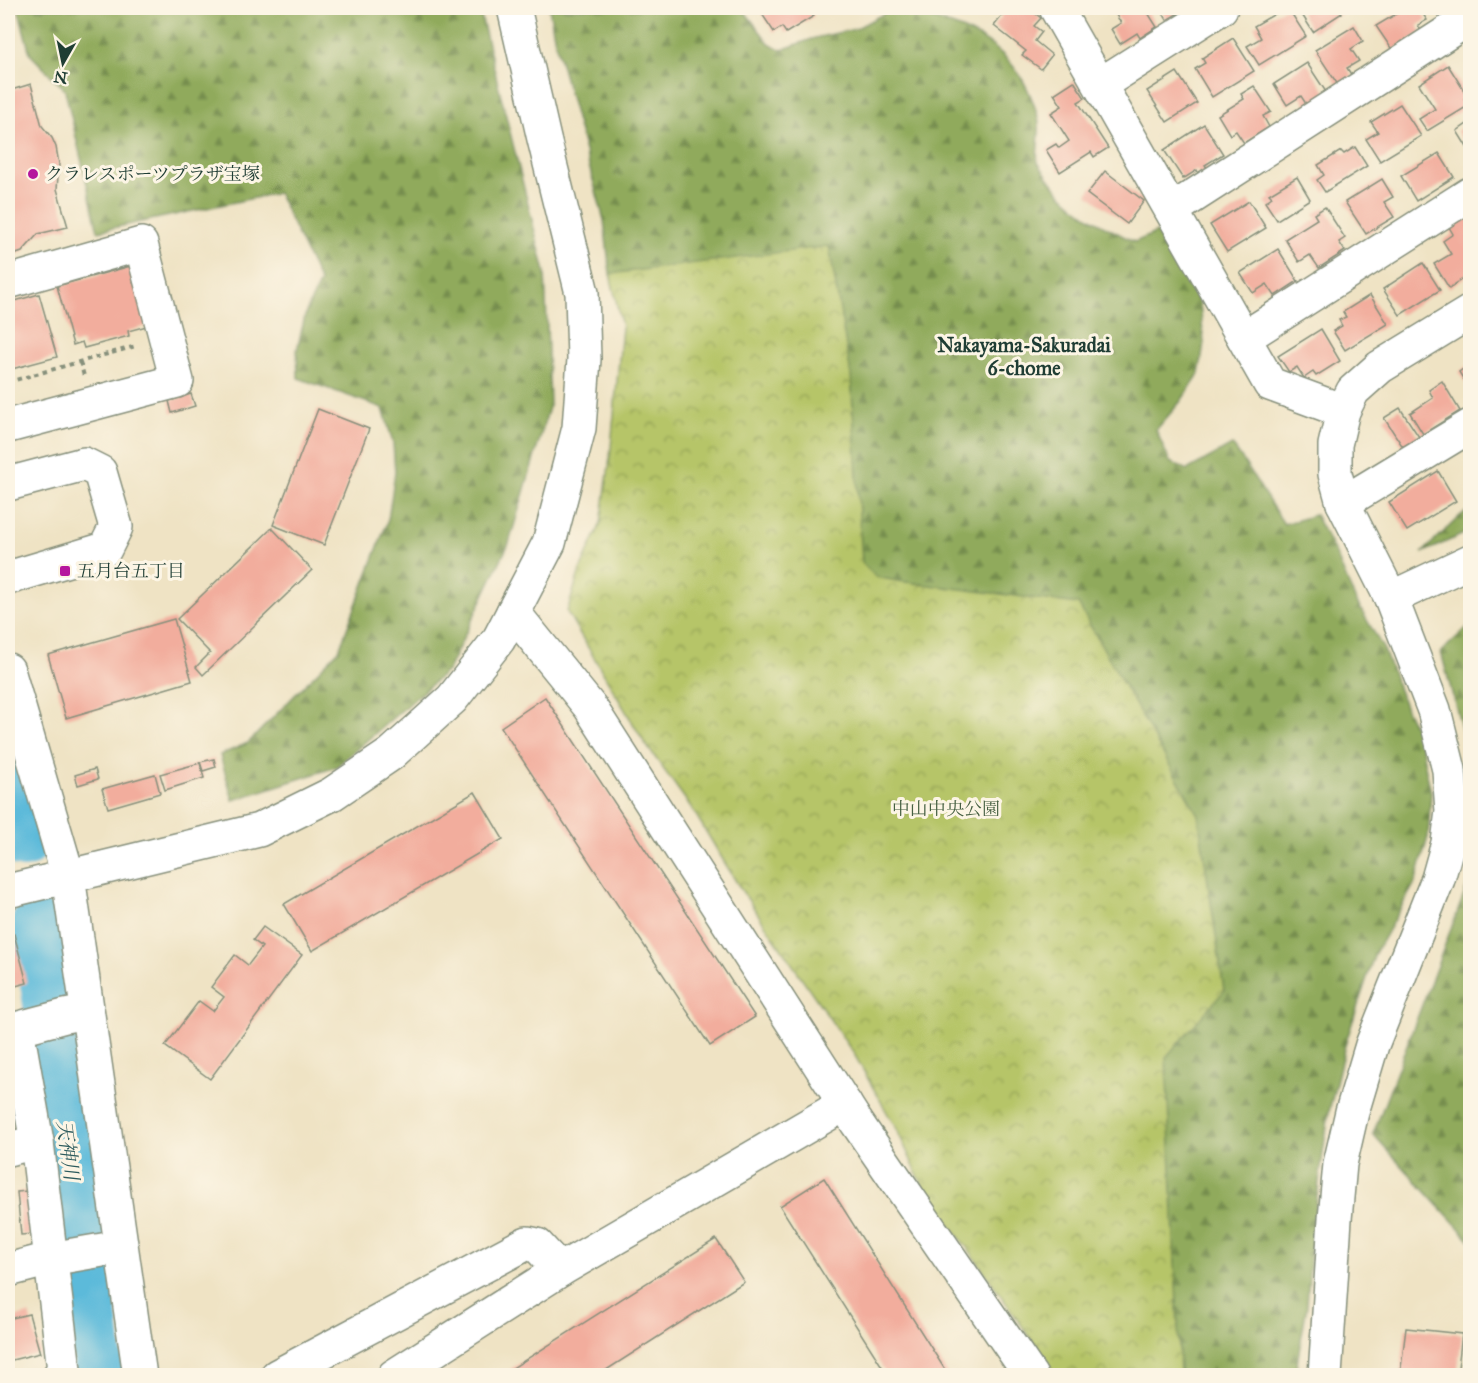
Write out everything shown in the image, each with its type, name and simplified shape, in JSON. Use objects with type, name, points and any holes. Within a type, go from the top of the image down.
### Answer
[{"type":"street","points":[[8,891],[259,830],[332,794],[391,754],[452,699],[499,639],[549,543],[579,428],[585,359],[582,293],[514,8]]},
{"type":"street","points":[[1056,8],[1270,384],[1343,411]]},
{"type":"street","points":[[1101,84],[1221,8]]},
{"type":"street","points":[[1172,210],[1470,18]]},
{"type":"street","points":[[1244,338],[1470,194]]},
{"type":"street","points":[[8,282],[141,244],[177,381],[8,426]]},
{"type":"street","points":[[1325,1376],[1340,1164],[1352,1112],[1372,1045],[1438,879],[1448,843],[1452,811],[1449,770],[1434,710],[1391,598],[1343,503],[1335,474],[1335,445],[1343,411],[1353,391],[1380,367],[1470,312]]},
{"type":"street","points":[[1343,503],[1470,426]]},
{"type":"street","points":[[8,484],[84,464],[100,472],[116,527],[105,549],[8,578]]},
{"type":"street","points":[[1391,598],[1470,561]]},
{"type":"street","points":[[513,612],[590,707],[845,1104],[1031,1376]]},
{"type":"street","points":[[8,670],[68,876],[22,1145],[58,1258],[64,1370],[59,1376]]},
{"type":"street","points":[[44,1022],[109,1249],[140,1376]]},
{"type":"street","points":[[394,1376],[560,1270],[845,1104]]},
{"type":"street","points":[[277,1376],[527,1243],[537,1245],[560,1270]]},
{"type":"street","points":[[8,1270],[109,1249]]},
{"type":"path","points":[[8,382],[144,344]]},
{"type":"green space","points":[[18,8],[479,8],[545,272],[550,404],[509,543],[448,670],[336,767],[233,800],[220,755],[248,743],[339,650],[388,520],[395,472],[393,443],[383,408],[298,378],[297,350],[306,312],[320,282],[278,193],[98,231],[65,90],[30,54]]},
{"type":"green space","points":[[549,8],[742,8],[769,43],[781,50],[815,38],[855,29],[894,8],[964,30],[984,40],[1016,69],[1028,90],[1038,117],[1038,162],[1056,188],[1087,215],[1135,242],[1157,232],[1200,303],[1204,343],[1199,374],[1181,401],[1156,430],[1170,462],[1187,470],[1232,445],[1284,524],[1315,515],[1335,552],[1355,599],[1384,650],[1406,709],[1421,740],[1431,792],[1428,837],[1416,881],[1375,953],[1345,1045],[1329,1112],[1312,1234],[1307,1305],[1295,1375],[1180,1375],[1166,1057],[1224,990],[1198,815],[1078,604],[897,581],[876,577],[862,563],[851,375],[829,247],[610,274],[604,220],[555,42]]},
{"type":"green space","name":"中山中央公園","points":[[829,246],[851,375],[862,563],[876,577],[897,581],[1078,604],[1198,815],[1224,991],[1166,1057],[1180,1375],[1056,1375],[974,1257],[927,1195],[898,1132],[854,1054],[740,888],[693,810],[644,742],[567,612],[580,570],[601,523],[610,458],[622,327],[610,274]]},
{"type":"green space","points":[[1470,510],[1470,531],[1422,553],[1461,515]]},
{"type":"green space","points":[[1470,625],[1470,760],[1441,652]]},
{"type":"green space","points":[[1470,879],[1470,1240],[1373,1134]]},
{"type":"building","points":[[766,8],[809,8],[814,16],[786,33],[782,27],[774,32],[760,11]]},
{"type":"building","points":[[997,8],[1028,8],[1041,18],[1034,26],[1042,32],[1035,41],[1052,55],[1041,69],[1022,55],[1026,51],[994,26],[1002,16],[994,10]]},
{"type":"building","points":[[1116,8],[1145,8],[1157,27],[1140,38],[1137,33],[1120,44],[1111,29],[1121,23],[1113,10]]},
{"type":"building","points":[[1160,8],[1187,8],[1167,20]]},
{"type":"building","points":[[1288,8],[1306,36],[1259,65],[1247,46],[1261,38],[1254,26]]},
{"type":"building","points":[[1311,8],[1347,8],[1313,32],[1301,13]]},
{"type":"building","points":[[1406,8],[1419,8],[1427,20],[1418,25],[1422,33],[1393,51],[1376,26]]},
{"type":"building","points":[[1354,26],[1363,41],[1351,49],[1359,61],[1347,68],[1352,76],[1338,85],[1315,50]]},
{"type":"building","points":[[1233,38],[1254,71],[1212,97],[1195,69],[1205,63],[1202,58]]},
{"type":"building","points":[[1307,63],[1328,95],[1308,107],[1301,96],[1287,105],[1274,84]]},
{"type":"building","points":[[1448,65],[1468,97],[1464,99],[1468,106],[1427,131],[1419,119],[1435,109],[1419,84]]},
{"type":"building","points":[[1177,72],[1197,103],[1167,122],[1147,91]]},
{"type":"building","points":[[1074,81],[1085,98],[1078,102],[1108,148],[1094,157],[1091,152],[1060,172],[1046,150],[1056,144],[1059,148],[1069,141],[1051,113],[1062,106],[1054,94]]},
{"type":"building","name":"クラレスポーツプラザ宝塚","points":[[31,84],[42,126],[56,147],[59,164],[57,189],[68,227],[38,234],[22,252],[8,257],[8,91]]},
{"type":"building","points":[[1254,86],[1271,112],[1263,116],[1269,127],[1244,143],[1236,131],[1230,135],[1218,115],[1244,99],[1241,94]]},
{"type":"building","points":[[1400,104],[1421,136],[1380,161],[1366,139],[1378,132],[1371,122]]},
{"type":"building","points":[[1470,122],[1470,152],[1457,131]]},
{"type":"building","points":[[1204,124],[1223,154],[1205,165],[1208,169],[1199,175],[1197,170],[1183,179],[1164,150]]},
{"type":"building","points":[[1355,147],[1367,166],[1325,192],[1317,180],[1324,175],[1318,165],[1341,151],[1344,154]]},
{"type":"building","points":[[1439,153],[1454,177],[1416,201],[1401,176]]},
{"type":"building","points":[[1105,171],[1144,201],[1127,224],[1087,194]]},
{"type":"building","points":[[1297,177],[1310,199],[1277,220],[1265,202],[1272,197],[1269,194]]},
{"type":"building","points":[[1382,179],[1393,197],[1384,202],[1394,217],[1366,234],[1345,202]]},
{"type":"building","points":[[1249,201],[1266,228],[1227,252],[1210,225]]},
{"type":"building","points":[[1325,207],[1345,238],[1339,242],[1345,251],[1319,268],[1310,255],[1299,262],[1285,239],[1317,219],[1314,214]]},
{"type":"building","points":[[1468,215],[1470,220],[1470,274],[1449,288],[1434,264],[1451,254],[1443,241],[1453,234],[1449,227]]},
{"type":"building","points":[[1278,249],[1298,281],[1275,296],[1267,284],[1253,293],[1240,273]]},
{"type":"building","points":[[142,263],[158,323],[128,331],[129,336],[84,348],[82,342],[73,345],[57,286]]},
{"type":"building","points":[[1423,263],[1440,290],[1400,315],[1383,289]]},
{"type":"building","points":[[39,294],[57,357],[8,370],[8,303]]},
{"type":"building","points":[[1370,295],[1388,324],[1345,350],[1333,331],[1342,326],[1339,320],[1346,317],[1343,312]]},
{"type":"building","points":[[1321,329],[1340,361],[1316,376],[1313,372],[1304,378],[1297,367],[1289,372],[1278,356]]},
{"type":"building","points":[[1470,364],[1470,390],[1459,372]]},
{"type":"building","points":[[1442,381],[1460,411],[1423,434],[1410,413],[1433,398],[1429,390]]},
{"type":"building","points":[[191,394],[195,406],[172,413],[169,401]]},
{"type":"building","points":[[1400,408],[1419,437],[1403,447],[1384,418]]},
{"type":"building","points":[[318,409],[369,429],[324,545],[273,525]]},
{"type":"building","points":[[1438,471],[1456,501],[1407,531],[1389,502]]},
{"type":"building","points":[[272,528],[312,570],[203,675],[196,667],[210,653],[177,619]]},
{"type":"building","points":[[174,619],[192,681],[66,718],[48,655]]},
{"type":"building","points":[[545,697],[755,1017],[710,1046],[501,727]]},
{"type":"building","points":[[214,759],[216,767],[203,771],[200,762]]},
{"type":"building","points":[[200,763],[204,778],[165,790],[160,774]]},
{"type":"building","points":[[95,769],[98,779],[78,785],[75,775]]},
{"type":"building","points":[[155,774],[160,793],[108,808],[102,789]]},
{"type":"building","points":[[475,792],[503,839],[312,951],[284,904]]},
{"type":"building","points":[[263,927],[302,955],[210,1079],[165,1046],[199,1001],[213,1011],[224,997],[211,987],[235,955],[248,965],[262,947],[253,940]]},
{"type":"building","points":[[14,934],[27,983],[8,988],[8,935]]},
{"type":"building","points":[[8,1079],[18,1116],[8,1119]]},
{"type":"building","points":[[824,1178],[949,1376],[888,1376],[780,1206]]},
{"type":"building","points":[[27,1191],[32,1234],[21,1235],[17,1192]]},
{"type":"building","points":[[716,1239],[744,1282],[597,1376],[500,1376]]},
{"type":"building","points":[[29,1314],[40,1353],[8,1361],[8,1319]]},
{"type":"building","points":[[1406,1328],[1462,1334],[1457,1376],[1400,1376]]},
{"type":"waterway","name":"天神川","points":[[8,786],[24,843]]},
{"type":"waterway","name":"天神川","points":[[36,924],[81,1223],[100,1376]]},
{"type":"place","name":"クラレスポーツプラザ宝塚","points":[[33,174]]},
{"type":"place","name":"五月台五丁目","points":[[65,571]]},
{"type":"district","name":"Nakayama-Sakuradai 6-chome","points":[[1024,356]]}]
